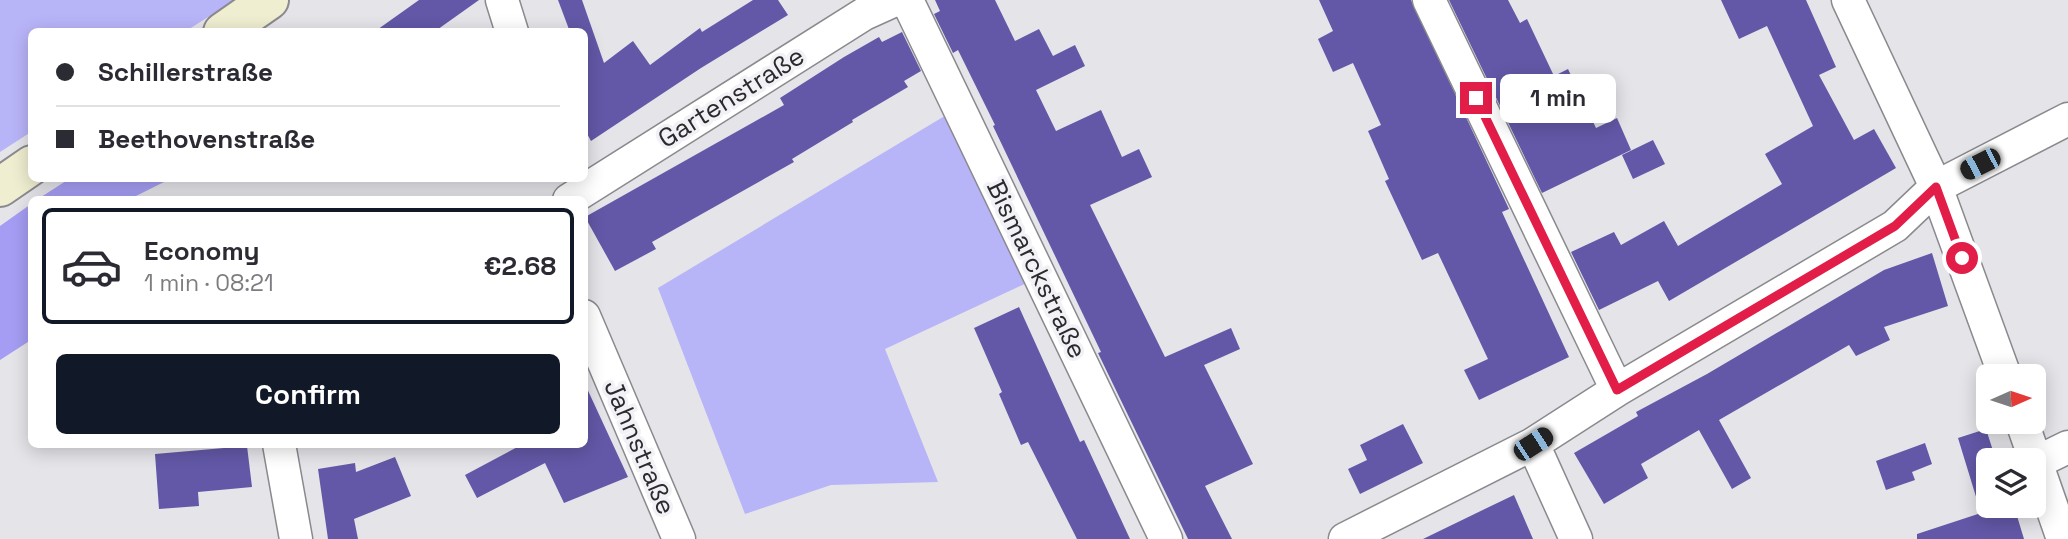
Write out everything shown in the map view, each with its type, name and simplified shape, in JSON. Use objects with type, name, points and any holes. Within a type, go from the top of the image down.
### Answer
[{"type":"main road","points":[[229,28],[269,0]]},
{"type":"main road","points":[[0,187],[28,168]]},
{"type":"street","points":[[502,0],[511,28]]},
{"type":"street","name":"Gartenstraße","points":[[575,196],[864,14],[895,0]]},
{"type":"street","name":"Bismarckstraße","points":[[907,0],[1166,539]]},
{"type":"street","points":[[1429,0],[1617,390]]},
{"type":"street","points":[[1848,0],[1936,187],[2001,364]]},
{"type":"street","points":[[1345,539],[1533,444],[1617,390],[1895,226],[1936,187],[2068,119]]},
{"type":"street","name":"Jahnstraße","points":[[588,325],[680,539]]},
{"type":"street","points":[[1533,444],[1576,539]]},
{"type":"street","points":[[2046,458],[2068,447]]},
{"type":"street","points":[[280,448],[296,539]]},
{"type":"street","points":[[2046,489],[2063,539]]},
{"type":"shaded area","points":[[0,0],[235,0],[191,28],[28,28],[28,134],[0,152]]},
{"type":"shaded area","points":[[948,114],[1031,281],[885,349],[938,482],[831,485],[745,514],[658,288]]},
{"type":"shaded area","points":[[64,182],[164,182],[136,196],[43,196]]},
{"type":"shaded area","points":[[28,206],[28,342],[0,360],[0,226]]},
{"type":"building","points":[[419,0],[479,0],[440,28],[380,28]]},
{"type":"building","points":[[558,0],[582,0],[604,63],[633,41],[650,65],[700,28],[702,32],[753,0],[778,0],[788,15],[701,68],[591,141],[588,135],[588,28],[568,28]]},
{"type":"building","points":[[935,0],[995,0],[1015,41],[1039,29],[1053,56],[1075,45],[1085,66],[1036,90],[1056,131],[1101,110],[1122,157],[1139,149],[1152,177],[1090,205],[1165,357],[1231,328],[1240,349],[1204,365],[1253,464],[1205,486],[1232,539],[1188,539],[1098,353],[1101,352],[993,126],[995,125],[958,50],[953,53],[934,14],[940,11]]},
{"type":"building","points":[[1319,0],[1411,0],[1509,209],[1502,212],[1569,357],[1479,400],[1464,370],[1488,359],[1438,253],[1422,260],[1385,181],[1389,179],[1368,131],[1381,125],[1353,63],[1333,72],[1318,39],[1333,31]]},
{"type":"building","points":[[1449,0],[1508,0],[1520,23],[1527,19],[1554,76],[1568,69],[1596,128],[1617,118],[1631,150],[1542,193]]},
{"type":"building","points":[[1721,0],[1806,0],[1836,67],[1819,75],[1854,140],[1874,129],[1896,168],[1669,301],[1658,281],[1599,310],[1571,252],[1614,232],[1621,245],[1664,221],[1678,246],[1782,184],[1765,154],[1813,126],[1767,26],[1739,39]]},
{"type":"building","points":[[902,32],[921,71],[904,81],[908,87],[792,159],[794,162],[652,242],[656,249],[615,271],[588,222],[588,215],[784,105],[780,98],[844,57],[879,37],[882,42]]},
{"type":"building","points":[[1653,140],[1665,164],[1633,179],[1622,155]]},
{"type":"building","points":[[1932,253],[1948,306],[1884,327],[1890,340],[1856,356],[1849,345],[1719,420],[1751,478],[1732,489],[1699,430],[1641,464],[1648,478],[1604,504],[1574,453],[1638,416],[1636,412],[1707,374],[1884,270]]},
{"type":"building","points":[[1019,307],[1080,442],[1084,440],[1130,539],[1077,539],[1028,442],[1021,445],[999,394],[1002,392],[974,328]]},
{"type":"building","points":[[588,391],[628,477],[564,503],[545,463],[477,498],[465,475],[516,448],[588,448]]},
{"type":"building","points":[[1403,424],[1423,463],[1360,494],[1348,469],[1367,460],[1360,445]]},
{"type":"building","points":[[1976,432],[1988,434],[1992,448],[1976,448],[1976,497],[1958,438]]},
{"type":"building","points":[[1925,443],[1932,464],[1912,472],[1915,480],[1886,490],[1876,461]]},
{"type":"building","points":[[247,448],[252,487],[198,492],[199,506],[159,509],[155,454]]},
{"type":"building","points":[[395,457],[411,496],[354,519],[358,539],[328,539],[318,469],[355,463],[356,472]]},
{"type":"building","points":[[1514,495],[1533,539],[1423,539],[1491,506]]},
{"type":"building","points":[[1976,515],[1976,518],[2018,518],[2024,539],[1917,539],[1917,534]]},
{"type":"route","points":[[1476,98],[1617,390],[1895,226],[1936,187],[1962,258]]}]
